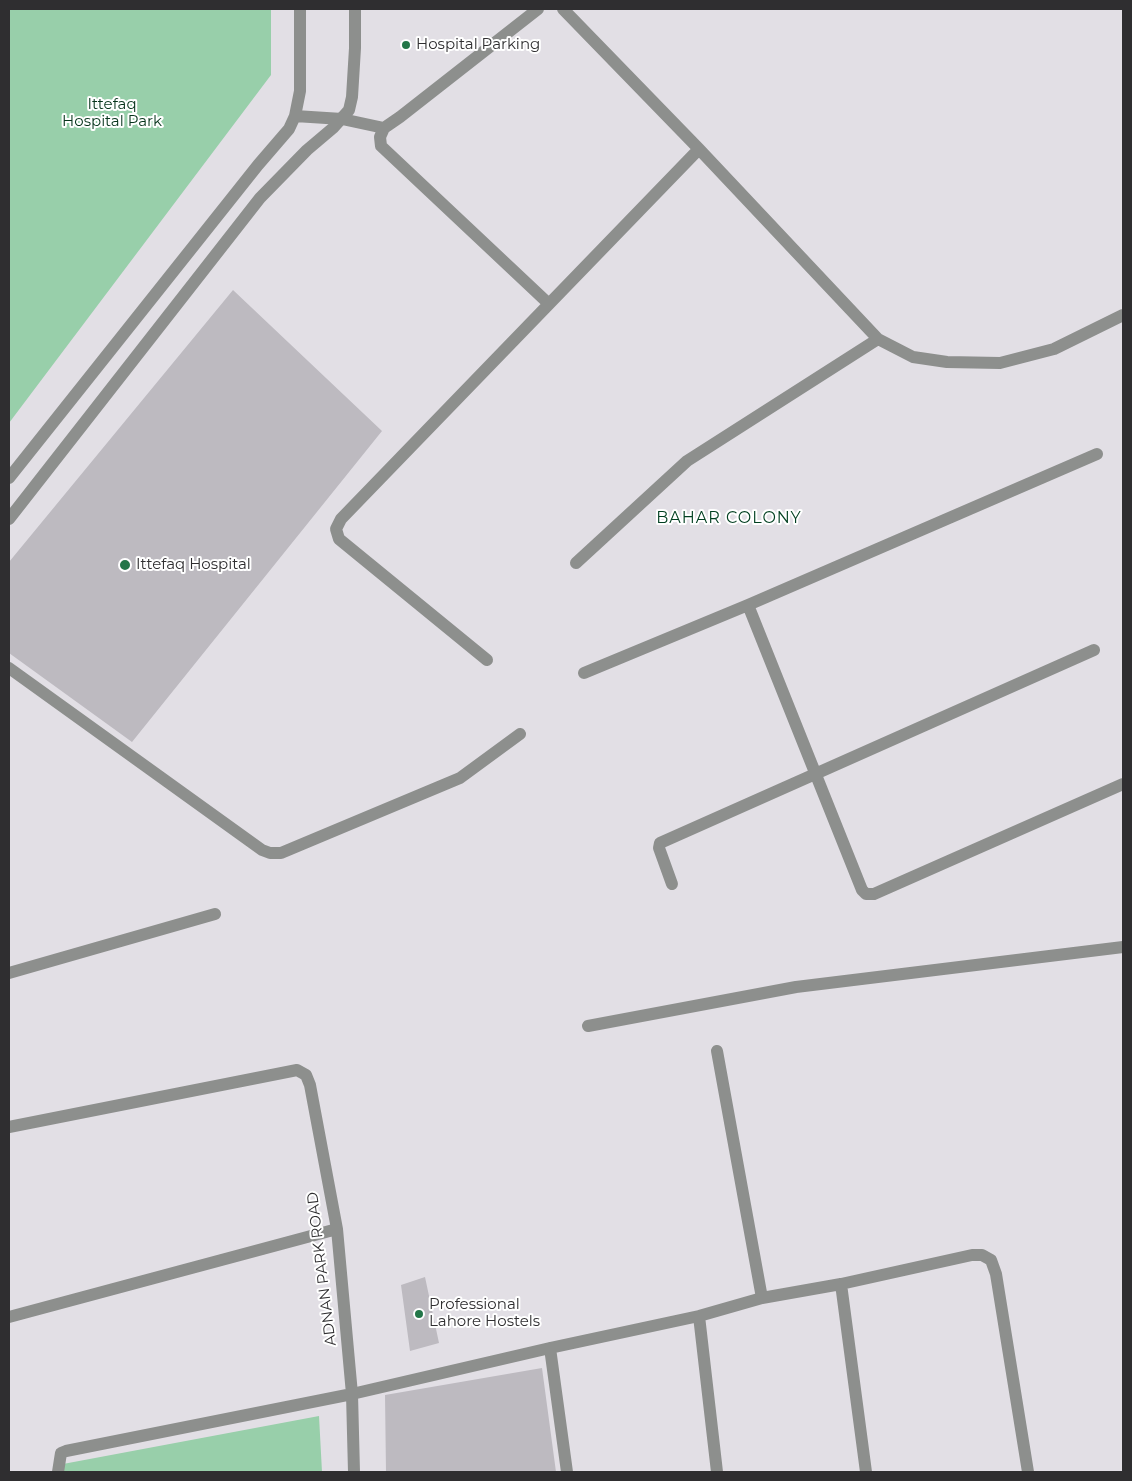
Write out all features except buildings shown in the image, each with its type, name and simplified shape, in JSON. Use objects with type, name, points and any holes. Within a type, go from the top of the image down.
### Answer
[{"type":"street","points":[[9,478],[251,172],[289,128],[295,116],[300,91],[300,9]]},
{"type":"street","points":[[9,518],[260,198],[307,150],[333,128],[349,110],[352,97],[355,48],[355,9]]},
{"type":"street","points":[[538,9],[384,128],[380,137],[381,146],[549,304]]},
{"type":"street","points":[[563,9],[699,149],[878,339],[913,357],[947,362],[1000,363],[1054,349],[1123,315]]},
{"type":"street","points":[[295,116],[342,119],[384,128]]},
{"type":"street","points":[[486,660],[339,539],[336,529],[341,519],[699,149]]},
{"type":"street","points":[[576,563],[687,461],[878,339]]},
{"type":"street","points":[[584,673],[748,605],[1097,454]]},
{"type":"street","points":[[748,605],[862,890],[866,894],[874,894],[1123,784]]},
{"type":"street","points":[[672,884],[659,848],[660,843],[1094,650]]},
{"type":"street","points":[[9,668],[262,850],[270,853],[281,853],[460,778],[520,734]]},
{"type":"street","points":[[9,973],[215,914]]},
{"type":"street","points":[[588,1026],[796,987],[1123,947]]},
{"type":"street","points":[[717,1051],[762,1298]]},
{"type":"street","name":"ADNAN PARK ROAD","points":[[9,1128],[297,1070],[306,1075],[310,1085],[337,1229],[352,1394],[354,1472]]},
{"type":"street","points":[[9,1317],[337,1229]]},
{"type":"street","points":[[58,1472],[61,1453],[66,1451],[352,1394],[550,1348],[700,1316],[762,1298],[841,1284],[972,1255],[982,1255],[991,1260],[996,1274],[1028,1472]]},
{"type":"street","points":[[841,1284],[866,1472]]},
{"type":"street","points":[[700,1316],[718,1472]]},
{"type":"street","points":[[550,1348],[567,1472]]},
{"type":"green space","name":"Ittefaq Hospital Park","points":[[9,9],[271,9],[271,75],[9,423]]},
{"type":"green space","points":[[319,1416],[322,1472],[62,1472],[63,1464]]},
{"type":"place","name":"Hospital Parking","points":[[406,45]]},
{"type":"place","name":"Ittefaq Hospital","points":[[125,565]]},
{"type":"place","name":"Professional Lahore Hostels","points":[[419,1314]]},
{"type":"district","name":"BAHAR COLONY","points":[[729,518]]}]
